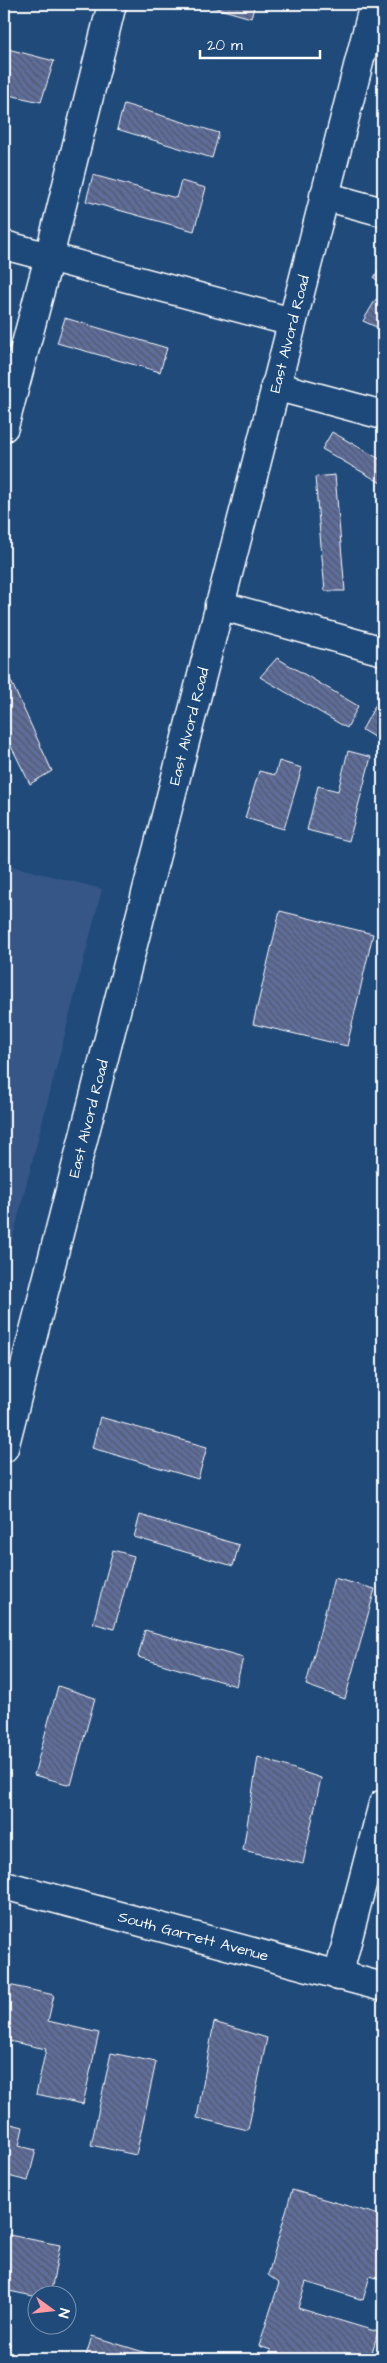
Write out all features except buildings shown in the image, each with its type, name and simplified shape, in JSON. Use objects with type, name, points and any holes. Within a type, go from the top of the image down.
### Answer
[{"type":"street","points":[[4,426],[49,257],[112,4]]},
{"type":"street","name":"East Alvord Road","points":[[4,1448],[374,4]]},
{"type":"street","points":[[324,196],[383,212]]},
{"type":"street","points":[[4,245],[292,322]]},
{"type":"street","points":[[275,386],[383,415]]},
{"type":"street","points":[[219,605],[383,651]]},
{"type":"street","points":[[338,1976],[383,1804]]},
{"type":"street","name":"South Garrett Avenue","points":[[4,1885],[383,1987]]},
{"type":"shaded area","points":[[4,864],[102,889],[4,1272]]}]
